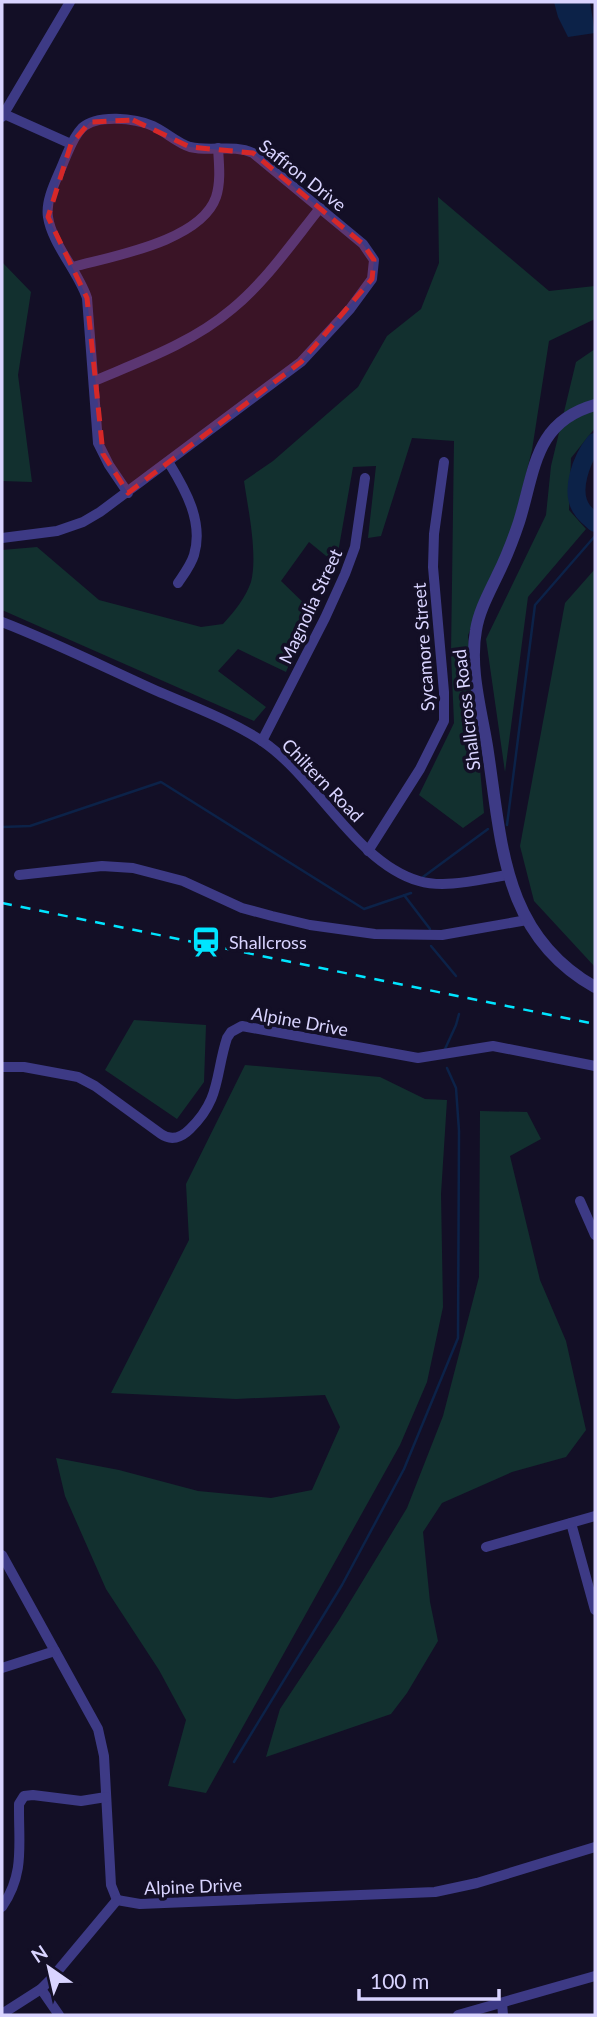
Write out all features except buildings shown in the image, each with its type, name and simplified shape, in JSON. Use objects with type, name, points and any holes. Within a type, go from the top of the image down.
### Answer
[{"type":"street","points":[[71,2],[3,116],[71,144]]},
{"type":"street","name":"Saffron Drive","points":[[2,538],[41,534],[71,527],[128,493],[302,362],[350,309],[372,279],[374,260],[370,252],[253,153],[244,149],[190,147],[144,122],[123,120],[90,122],[82,127],[71,144],[48,210],[54,235],[87,298],[98,443],[128,493]]},
{"type":"street","points":[[73,267],[162,241],[197,223],[216,197],[219,177],[218,148]]},
{"type":"street","points":[[94,381],[182,342],[231,310],[271,270],[320,208]]},
{"type":"street","name":"Shallcross Road","points":[[595,405],[569,416],[546,437],[541,446],[531,470],[510,546],[476,628],[475,674],[494,804],[508,875],[517,902],[552,955],[595,987]]},
{"type":"street","name":"Sycamore Street","points":[[368,851],[420,769],[444,721],[433,567],[434,534],[444,462]]},
{"type":"street","points":[[169,463],[188,496],[194,516],[196,550],[178,583]]},
{"type":"street","name":"Magnolia Street","points":[[262,741],[326,618],[345,574],[355,547],[365,478]]},
{"type":"street","name":"Chiltern Road","points":[[2,622],[218,718],[262,741],[282,758],[368,851],[400,873],[420,881],[455,882],[508,875]]},
{"type":"street","points":[[19,875],[102,866],[132,868],[183,881],[242,908],[310,925],[365,933],[442,935],[527,920]]},
{"type":"street","name":"Alpine Drive","points":[[2,1066],[24,1067],[78,1077],[160,1134],[172,1138],[186,1134],[206,1112],[214,1095],[227,1038],[232,1031],[242,1026],[418,1058],[493,1046],[595,1066]]},
{"type":"street","points":[[580,1201],[595,1235]]},
{"type":"street","points":[[486,1547],[595,1516]]},
{"type":"street","points":[[570,1523],[595,1610]]},
{"type":"street","points":[[2,1555],[98,1729],[104,1756],[111,1885],[117,1900],[41,1989],[2,2014]]},
{"type":"street","points":[[2,1668],[55,1651]]},
{"type":"street","points":[[2,1907],[17,1880],[19,1804],[24,1796],[81,1801],[106,1797]]},
{"type":"street","name":"Alpine Drive","points":[[117,1900],[140,1904],[435,1892],[477,1883],[595,1847]]},
{"type":"street","points":[[458,2015],[488,2011],[502,2003],[595,1976]]},
{"type":"street","points":[[41,1989],[59,2015]]},
{"type":"street","points":[[502,2003],[503,2015]]},
{"type":"highlighted area","points":[[133,120],[190,147],[253,153],[363,244],[374,260],[372,279],[301,362],[128,493],[103,454],[87,298],[48,217],[71,144],[90,122]]},
{"type":"green space","points":[[438,197],[549,291],[595,286],[595,319],[549,341],[532,450],[506,553],[468,635],[484,813],[463,828],[419,795],[454,723],[451,654],[454,441],[412,438],[381,536],[368,538],[376,466],[353,467],[336,564],[309,542],[281,581],[312,611],[286,672],[238,649],[218,671],[266,707],[254,721],[2,610],[2,550],[37,547],[99,600],[201,627],[223,624],[246,593],[253,571],[252,531],[244,481],[273,461],[358,387],[387,336],[421,309],[439,263]]},
{"type":"green space","points":[[2,262],[31,292],[18,375],[32,482],[2,481]]},
{"type":"green space","points":[[595,349],[595,428],[571,458],[569,510],[586,529],[528,597],[505,772],[486,639],[546,515],[551,466],[576,362]]},
{"type":"green space","points":[[595,569],[595,967],[534,901],[520,846],[565,603]]},
{"type":"green space","points":[[134,1020],[206,1025],[204,1082],[177,1119],[105,1070]]},
{"type":"green space","points":[[245,1065],[380,1077],[425,1099],[447,1100],[441,1194],[443,1307],[427,1382],[400,1445],[206,1793],[168,1786],[186,1720],[159,1670],[106,1589],[65,1496],[56,1458],[119,1470],[198,1491],[271,1498],[312,1490],[340,1427],[325,1395],[236,1399],[111,1393],[189,1240],[186,1184]]},
{"type":"green space","points":[[480,1111],[527,1112],[541,1139],[510,1156],[540,1280],[566,1341],[586,1430],[566,1457],[512,1472],[442,1503],[423,1532],[430,1602],[438,1641],[391,1714],[266,1757],[280,1709],[339,1620],[407,1508],[443,1416],[479,1277]]},
{"type":"water","points":[[554,2],[590,2],[595,33],[568,37]]},
{"type":"waterway","points":[[595,442],[582,466],[577,485],[579,503],[595,523]]},
{"type":"waterway","points":[[507,825],[535,605],[595,536]]},
{"type":"waterway","points":[[2,827],[30,826],[161,782],[364,909],[411,893]]},
{"type":"waterway","points":[[423,877],[488,829]]},
{"type":"waterway","points":[[404,895],[430,929]]},
{"type":"waterway","points":[[431,946],[456,976]]},
{"type":"waterway","points":[[445,1049],[459,1014]]},
{"type":"waterway","points":[[234,1762],[342,1585],[404,1469],[458,1338],[459,1131],[456,1088],[447,1068]]},
{"type":"railway","points":[[2,903],[595,1024]]},
{"type":"place","name":"Shallcross","points":[[206,942]]}]
